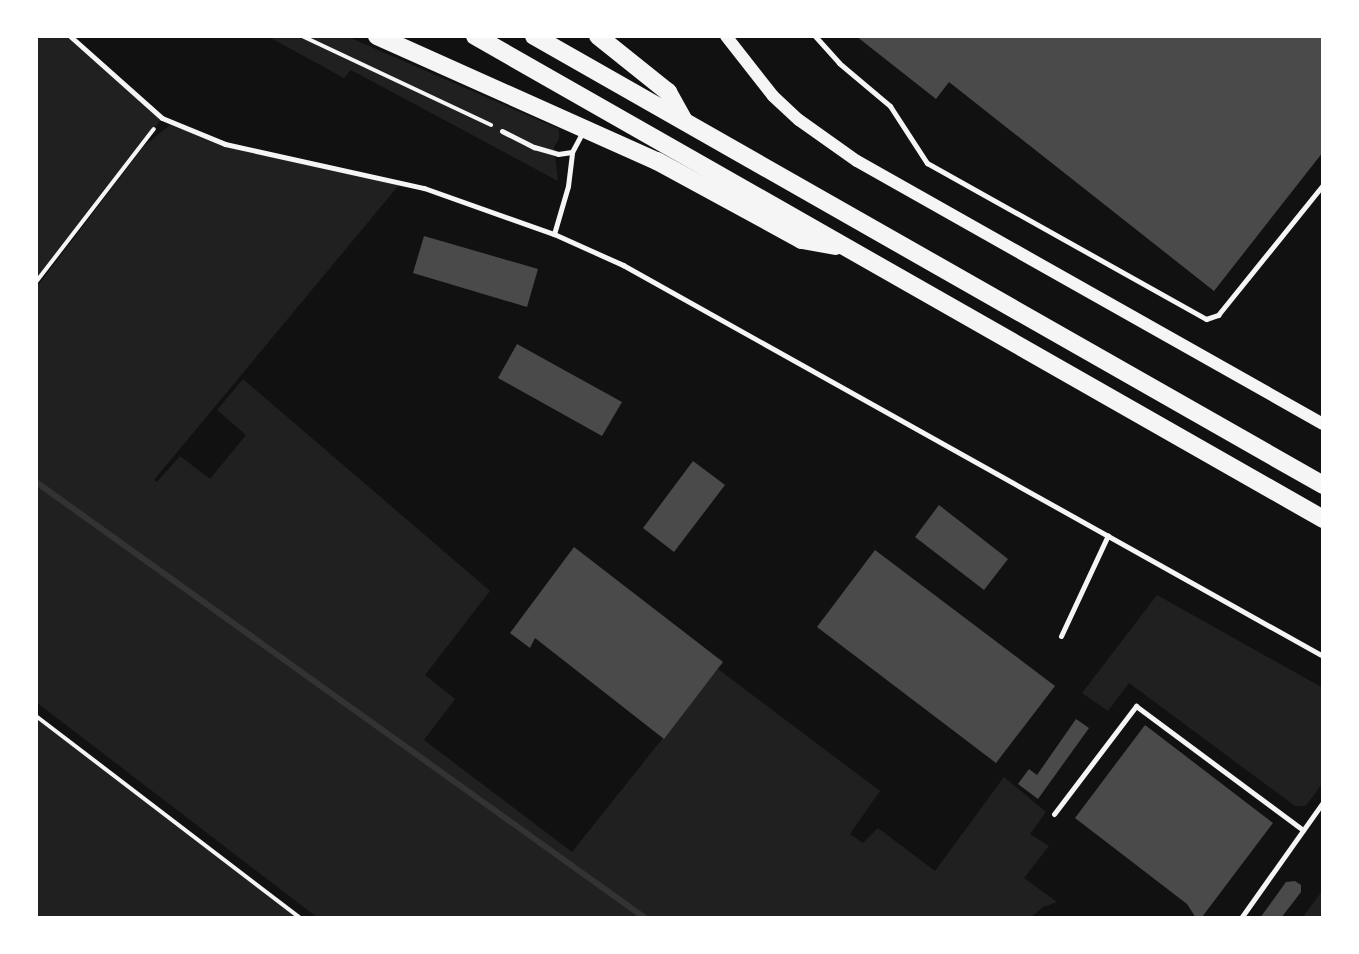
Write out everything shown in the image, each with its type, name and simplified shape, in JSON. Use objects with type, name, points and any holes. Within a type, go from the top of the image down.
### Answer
[{"type":"highway","points":[[377,36],[657,161],[802,240],[850,249]]},
{"type":"highway","points":[[475,36],[1323,519]]},
{"type":"highway","points":[[534,36],[1323,485]]},
{"type":"highway","points":[[598,36],[668,92],[685,122]]},
{"type":"street","points":[[726,36],[773,96],[799,120],[846,154],[1323,424]]},
{"type":"lane","points":[[70,36],[162,118],[225,144],[424,188],[554,234],[623,265],[1323,656]]},
{"type":"lane","points":[[815,36],[839,63],[890,106],[927,163],[1206,319],[1218,315],[1323,185]]},
{"type":"lane","points":[[554,234],[568,186],[572,152],[585,129]]},
{"type":"lane","points":[[502,131],[534,147],[558,154],[572,152]]},
{"type":"lane","points":[[1061,636],[1108,535]]},
{"type":"lane","points":[[1054,814],[1136,706],[1303,830]]},
{"type":"lane","points":[[1241,918],[1323,802]]},
{"type":"path","points":[[302,36],[502,131]]},
{"type":"path","points":[[36,282],[162,118]]},
{"type":"path","points":[[36,716],[300,918]]},
{"type":"shaded area","points":[[36,36],[70,36],[162,118],[36,282]]},
{"type":"shaded area","points":[[267,36],[346,36],[559,129],[559,139],[554,147],[558,181],[351,70],[344,78]]},
{"type":"shaded area","points":[[170,125],[224,142],[399,185],[154,480],[157,482],[180,456],[210,479],[246,435],[217,410],[243,379],[490,591],[425,675],[455,699],[424,740],[572,852],[718,669],[880,791],[850,834],[863,843],[878,828],[935,871],[1004,777],[1046,812],[1030,834],[1049,846],[1024,878],[1057,902],[1043,907],[1030,918],[318,918],[36,702],[36,288],[144,146]]},
{"type":"shaded area","points":[[1157,595],[1323,688],[1323,782],[1306,806],[1295,806],[1129,683],[1108,711],[1082,693]]},
{"type":"shaded area","points":[[36,716],[300,918],[36,918]]},
{"type":"shaded area","points":[[1323,890],[1323,918],[1302,918]]},
{"type":"building","points":[[856,36],[1323,36],[1323,152],[1214,291],[949,82],[936,99]]},
{"type":"building","points":[[424,236],[538,269],[527,307],[413,273]]},
{"type":"building","points":[[517,344],[622,402],[602,436],[498,378]]},
{"type":"building","points":[[693,461],[725,485],[674,552],[643,528]]},
{"type":"building","points":[[939,505],[1008,559],[984,590],[915,537]]},
{"type":"building","points":[[574,547],[723,662],[664,739],[535,638],[530,648],[510,633]]},
{"type":"building","points":[[875,550],[1055,686],[996,763],[817,627]]},
{"type":"building","points":[[1076,719],[1089,728],[1038,799],[1018,784],[1029,769],[1037,775]]},
{"type":"building","points":[[1145,725],[1273,823],[1202,917],[1196,918],[1187,904],[1075,818]]},
{"type":"building","points":[[1295,881],[1301,885],[1301,892],[1281,918],[1260,918],[1286,882]]},
{"type":"waterway","points":[[36,482],[645,918]]}]
